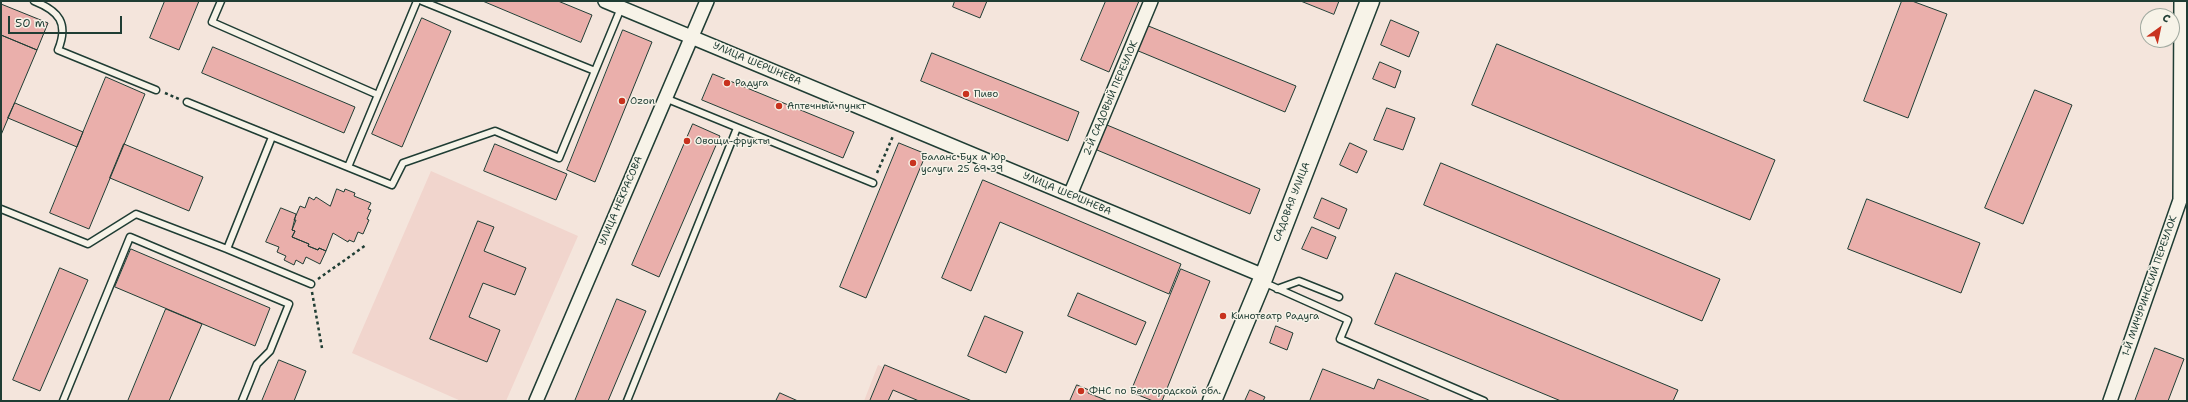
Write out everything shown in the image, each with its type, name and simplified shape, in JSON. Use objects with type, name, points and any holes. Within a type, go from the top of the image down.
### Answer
[{"type":"main road","name":"САДОВАЯ УЛИЦА","points":[[1212,401],[1268,282],[1370,1]]},
{"type":"street","name":"УЛИЦА ШЕРШНЕВА","points":[[605,1],[1070,195],[1268,282]]},
{"type":"street","name":"УЛИЦА НЕКРАСОВА","points":[[536,401],[707,1]]},
{"type":"street","name":"2-Й САДОВЫЙ ПЕРЕУЛОК","points":[[1070,195],[1151,1]]},
{"type":"street","name":"1-Й МИЧУРИНСКИЙ ПЕРЕУЛОК","points":[[2110,401],[2180,200],[2182,1]]},
{"type":"lane","points":[[34,1],[56,12],[62,23],[62,39],[58,50],[156,90]]},
{"type":"lane","points":[[221,1],[212,22],[378,95]]},
{"type":"lane","points":[[348,167],[417,1]]},
{"type":"lane","points":[[422,1],[595,71]]},
{"type":"lane","points":[[187,102],[392,185],[403,163],[495,131],[559,158],[621,8]]},
{"type":"lane","points":[[665,98],[873,183]]},
{"type":"lane","points":[[626,401],[737,128]]},
{"type":"lane","points":[[227,249],[272,137]]},
{"type":"lane","points":[[1,209],[88,244],[136,214],[227,249],[311,284]]},
{"type":"lane","points":[[63,401],[130,237],[289,304],[270,350],[257,364],[242,401]]},
{"type":"lane","points":[[1268,282],[1299,281],[1339,297]]},
{"type":"lane","points":[[1268,282],[1348,320],[1340,339],[1484,401]]},
{"type":"path","points":[[156,90],[187,102]]},
{"type":"path","points":[[873,183],[893,135]]},
{"type":"path","points":[[322,348],[311,284],[366,245]]},
{"type":"shaded area","points":[[431,171],[578,236],[506,401],[461,401],[352,353]]},
{"type":"shaded area","points":[[878,365],[969,401],[864,401]]},
{"type":"building","points":[[165,1],[199,1],[179,50],[150,38]]},
{"type":"building","points":[[483,1],[558,1],[592,15],[581,42]]},
{"type":"building","points":[[955,1],[987,1],[980,18],[953,7]]},
{"type":"building","points":[[1106,1],[1139,1],[1109,72],[1081,60]]},
{"type":"building","points":[[1301,1],[1339,1],[1334,14]]},
{"type":"building","points":[[1902,1],[1912,1],[1947,14],[1908,118],[1864,101]]},
{"type":"building","points":[[1,4],[48,23],[37,50],[1,35]]},
{"type":"building","points":[[422,18],[451,31],[402,147],[372,134]]},
{"type":"building","points":[[1391,20],[1419,32],[1409,57],[1381,45]]},
{"type":"building","points":[[1146,25],[1296,86],[1285,112],[1136,50]]},
{"type":"building","points":[[623,30],[652,42],[595,182],[567,170]]},
{"type":"building","points":[[1,35],[37,50],[1,135]]},
{"type":"building","points":[[1497,44],[1775,160],[1750,220],[1472,105]]},
{"type":"building","points":[[213,47],[355,107],[344,133],[202,73]]},
{"type":"building","points":[[932,53],[1079,112],[1068,141],[921,81]]},
{"type":"building","points":[[1380,62],[1401,71],[1395,88],[1373,79]]},
{"type":"building","points":[[713,74],[854,132],[843,158],[702,100]]},
{"type":"building","points":[[106,77],[145,94],[89,229],[50,213]]},
{"type":"building","points":[[2035,90],[2072,105],[2023,224],[1985,208]]},
{"type":"building","points":[[15,103],[83,132],[77,147],[8,118]]},
{"type":"building","points":[[1387,108],[1415,118],[1403,150],[1374,140]]},
{"type":"building","points":[[693,124],[720,136],[659,277],[632,265]]},
{"type":"building","points":[[1107,125],[1260,189],[1250,214],[1097,150]]},
{"type":"building","points":[[899,143],[926,154],[866,298],[840,287]]},
{"type":"building","points":[[1350,143],[1367,151],[1357,173],[1340,165]]},
{"type":"building","points":[[124,144],[203,177],[189,211],[110,178]]},
{"type":"building","points":[[495,144],[567,174],[556,200],[484,171]]},
{"type":"building","points":[[1441,163],[1720,279],[1702,321],[1424,205]]},
{"type":"building","points":[[983,180],[1181,264],[1169,294],[1000,222],[971,291],[942,278]]},
{"type":"building","points":[[337,189],[344,192],[345,189],[355,193],[354,196],[371,203],[368,209],[371,210],[367,219],[369,220],[363,234],[358,232],[354,242],[349,240],[348,242],[333,233],[326,251],[308,246],[309,244],[292,237],[295,231],[292,230],[296,220],[294,220],[300,206],[305,208],[309,197],[314,200],[316,197],[330,206]]},
{"type":"building","points":[[1322,198],[1347,209],[1339,229],[1314,218]]},
{"type":"building","points":[[1867,199],[1980,243],[1961,293],[1848,249]]},
{"type":"building","points":[[281,208],[296,214],[292,230],[295,231],[292,237],[309,244],[308,246],[326,251],[320,264],[306,257],[303,264],[296,260],[294,265],[284,260],[286,256],[277,252],[279,247],[266,242]]},
{"type":"building","points":[[478,221],[494,227],[484,251],[526,268],[515,295],[483,283],[469,317],[500,330],[487,362],[430,339]]},
{"type":"building","points":[[1312,227],[1336,237],[1327,259],[1302,249]]},
{"type":"building","points":[[131,249],[270,308],[255,346],[115,287]]},
{"type":"building","points":[[60,268],[88,280],[40,391],[13,380]]},
{"type":"building","points":[[1181,269],[1210,281],[1162,401],[1153,401],[1131,392]]},
{"type":"building","points":[[1396,273],[1678,390],[1673,401],[1561,401],[1375,324]]},
{"type":"building","points":[[1078,293],[1146,322],[1136,345],[1068,316]]},
{"type":"building","points":[[617,299],[646,311],[608,401],[575,401]]},
{"type":"building","points":[[166,309],[202,324],[169,401],[128,401]]},
{"type":"building","points":[[985,316],[1023,332],[1006,373],[968,356]]},
{"type":"building","points":[[1276,326],[1293,333],[1287,350],[1270,343]]},
{"type":"building","points":[[2155,348],[2184,359],[2168,401],[2135,401]]},
{"type":"building","points":[[279,360],[306,371],[294,401],[262,401]]},
{"type":"building","points":[[885,365],[972,401],[919,401],[893,390],[888,401],[870,401]]},
{"type":"building","points":[[1323,369],[1374,389],[1378,379],[1431,401],[1310,401]]},
{"type":"building","name":"ФНС по Белгородской обл.","points":[[1077,385],[1089,390],[1088,393],[1108,401],[1070,401]]},
{"type":"building","points":[[1250,390],[1265,397],[1263,401],[1245,401]]},
{"type":"building","points":[[780,393],[798,401],[776,401]]},
{"type":"place","name":"Радуга","points":[[727,83]]},
{"type":"place","name":"Пиво","points":[[966,94]]},
{"type":"place","name":"Ozon","points":[[622,101]]},
{"type":"place","name":"Аптечный пункт","points":[[779,106]]},
{"type":"place","name":"Овощи-фрукты","points":[[687,141]]},
{"type":"place","name":"Баланс Бух и Юр услуги 25 69 39","points":[[913,163]]},
{"type":"place","name":"Кинотеатр Радуга","points":[[1223,316]]},
{"type":"place","name":"ФНС по Белгородской обл.","points":[[1081,391]]}]
